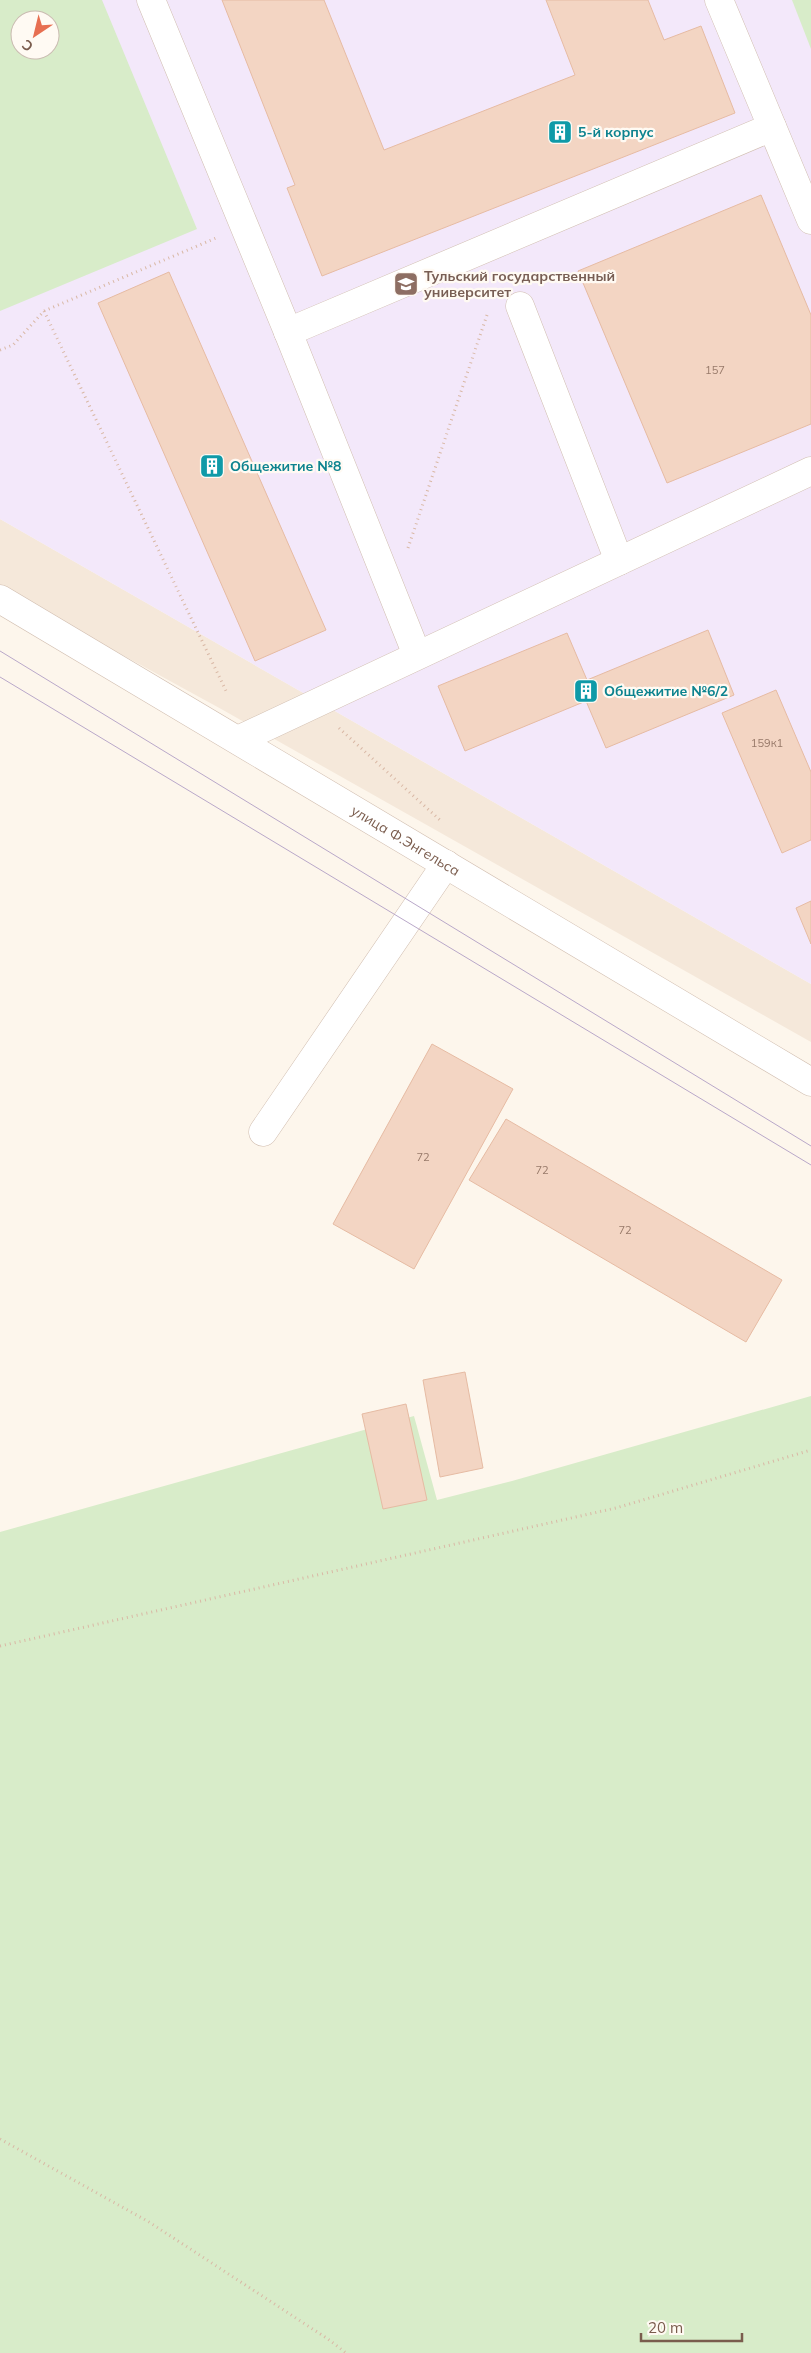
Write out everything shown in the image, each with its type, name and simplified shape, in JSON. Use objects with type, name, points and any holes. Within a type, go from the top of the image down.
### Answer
[{"type":"street","points":[[151,0],[288,332],[417,655]]},
{"type":"street","points":[[719,0],[811,220]]},
{"type":"street","points":[[288,332],[772,127]]},
{"type":"street","points":[[520,306],[619,561]]},
{"type":"street","points":[[238,740],[811,471]]},
{"type":"street","name":"улица Ф.Энгельса","points":[[0,599],[811,1082]]},
{"type":"street","points":[[263,1132],[446,864]]},
{"type":"path","points":[[0,350],[13,345],[44,310],[245,227]]},
{"type":"path","points":[[44,310],[227,693]]},
{"type":"path","points":[[392,593],[489,311]]},
{"type":"path","points":[[312,704],[440,821]]},
{"type":"path","points":[[0,1646],[616,1508],[811,1450]]},
{"type":"path","points":[[0,2139],[149,2222],[328,2339],[346,2353]]},
{"type":"shaded area","name":"Тульский государственный университет","points":[[0,0],[811,0],[811,984],[0,519]]},
{"type":"shaded area","points":[[0,519],[811,984],[811,1042],[223,710],[0,588]]},
{"type":"green space","points":[[0,0],[102,0],[197,229],[0,311]]},
{"type":"green space","points":[[792,0],[811,0],[811,49]]},
{"type":"green space","points":[[811,1396],[811,2353],[0,2353],[0,1532],[414,1416],[437,1500],[512,1481]]},
{"type":"building","name":"5-й корпус","points":[[222,0],[324,0],[384,150],[575,75],[546,0],[648,0],[664,40],[701,26],[735,113],[322,276],[287,188],[295,185]]},
{"type":"building","points":[[761,195],[811,315],[811,424],[667,483],[578,271]]},
{"type":"building","name":"Общежитие №8","points":[[169,272],[326,630],[255,661],[98,303]]},
{"type":"building","name":"Общежитие №6/2","points":[[708,630],[734,695],[606,748],[586,701],[465,751],[438,686],[567,633],[587,680]]},
{"type":"building","points":[[776,690],[811,772],[811,840],[782,853],[722,713]]},
{"type":"building","points":[[811,901],[811,944],[796,908]]},
{"type":"building","points":[[432,1044],[513,1089],[414,1269],[333,1224]]},
{"type":"building","points":[[506,1119],[782,1280],[746,1342],[469,1180]]},
{"type":"building","points":[[465,1372],[483,1468],[440,1477],[423,1380]]},
{"type":"building","points":[[406,1404],[427,1500],[383,1509],[362,1414]]},
{"type":"tram line","points":[[0,651],[811,1146]]},
{"type":"tram line","points":[[0,677],[811,1165]]},
{"type":"place","name":"5-й корпус","points":[[560,132]]},
{"type":"place","name":"Тульский государственный университет","points":[[406,284]]},
{"type":"place","name":"Общежитие №8","points":[[212,466]]},
{"type":"place","name":"Общежитие №6/2","points":[[586,691]]}]
